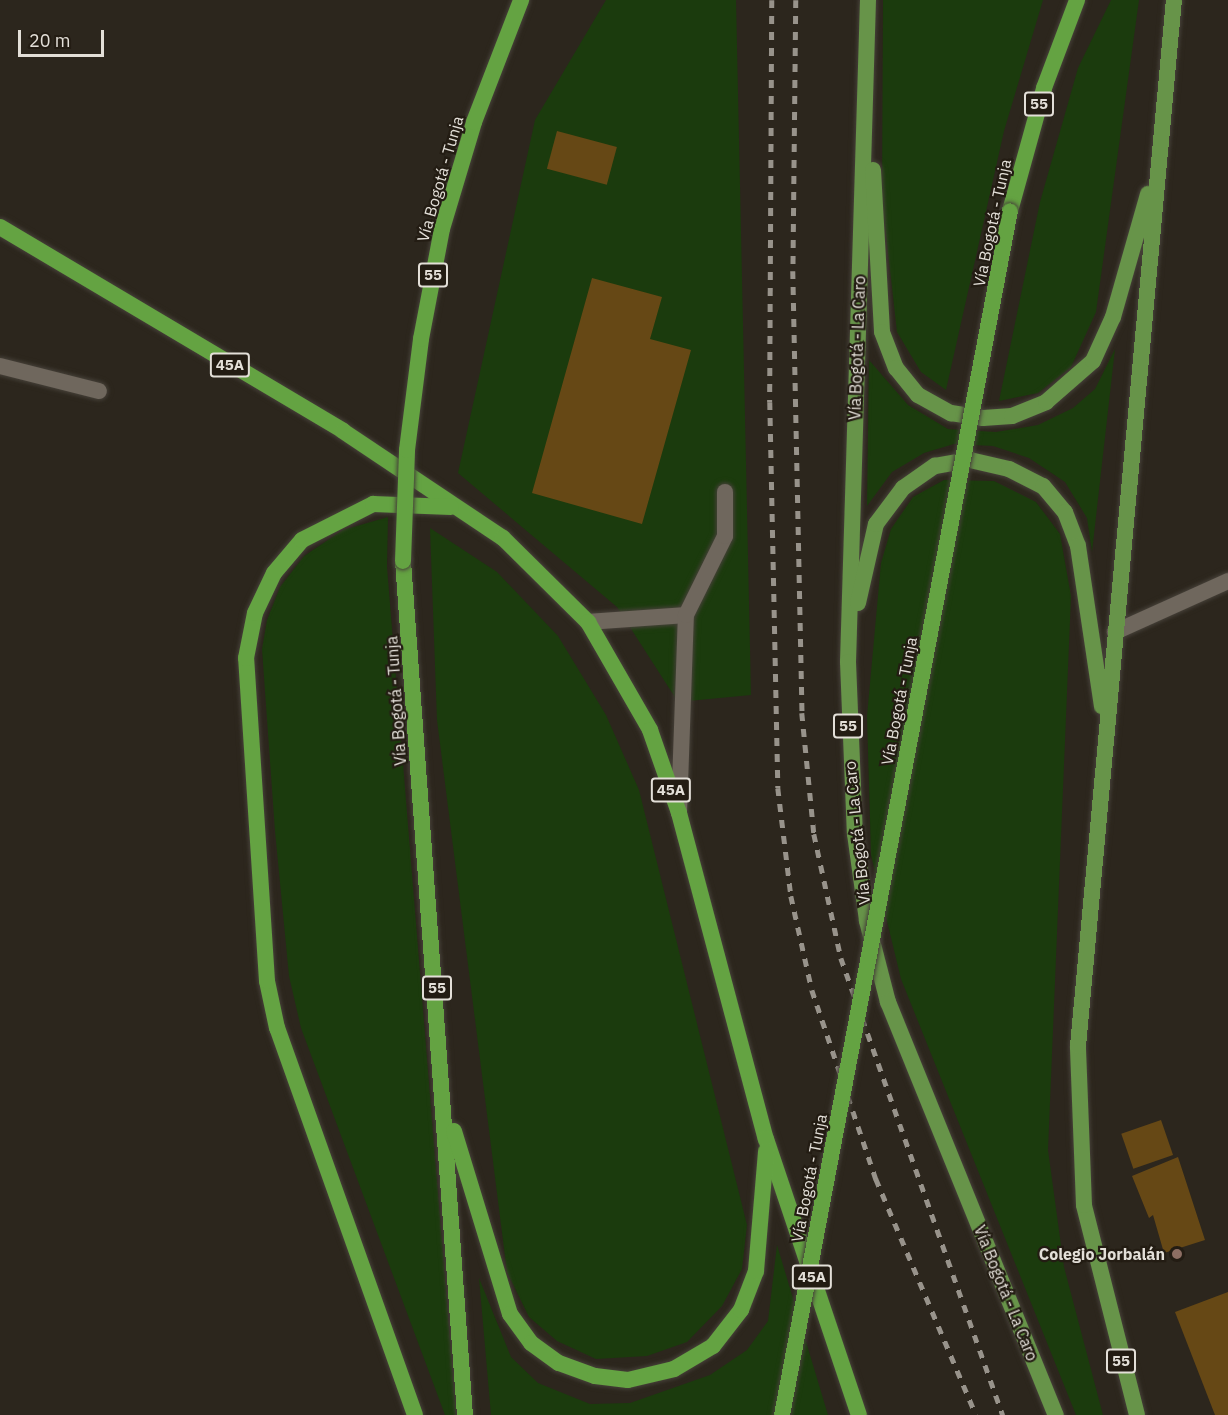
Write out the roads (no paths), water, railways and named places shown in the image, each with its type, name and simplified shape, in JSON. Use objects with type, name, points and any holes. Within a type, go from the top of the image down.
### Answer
[{"type":"highway","name":"Vía Bogotá - Tunja","points":[[465,1415],[446,1098],[403,561],[417,372],[442,229],[474,122],[521,0]]},
{"type":"highway","name":"Vía Bogotá - Tunja","points":[[782,1415],[1010,211],[1044,88],[1077,0]]},
{"type":"highway","name":"45A","points":[[0,227],[343,431],[458,508],[549,578],[588,622],[650,730],[679,813],[766,1139],[858,1415]]},
{"type":"highway","points":[[416,1415],[271,999],[260,905],[246,657],[255,613],[274,573],[302,540],[373,504],[458,508]]},
{"type":"highway","points":[[446,1098],[493,1273],[510,1314],[531,1343],[559,1363],[595,1376],[628,1380],[674,1369],[713,1346],[741,1310],[756,1272],[764,1212],[766,1139]]},
{"type":"main road","name":"Vía Bogotá - La Caro","points":[[868,0],[848,662],[855,834],[867,921],[888,1002],[1056,1415]]},
{"type":"main road","name":"55","points":[[1137,1415],[1084,1205],[1078,1131],[1078,1046],[1174,0]]},
{"type":"main road","points":[[868,25],[882,332],[896,368],[911,386],[951,413],[1012,416],[1046,402],[1093,361],[1113,317],[1159,156]]},
{"type":"main road","points":[[848,662],[866,554],[876,524],[903,488],[935,466],[970,460],[1009,469],[1043,486],[1065,512],[1075,537],[1106,731]]},
{"type":"street","points":[[0,366],[99,391]]},
{"type":"street","points":[[679,813],[686,615],[725,536],[725,492]]},
{"type":"street","points":[[1115,632],[1228,581]]},
{"type":"street","points":[[588,622],[686,615]]},
{"type":"railway","points":[[772,0],[770,402],[778,788],[791,896],[812,990],[876,1179],[976,1415]]},
{"type":"railway","points":[[796,0],[793,271],[802,713],[814,834],[841,958],[1003,1415]]},
{"type":"place","name":"Colegio Jorbalán","points":[[1177,1254]]}]
